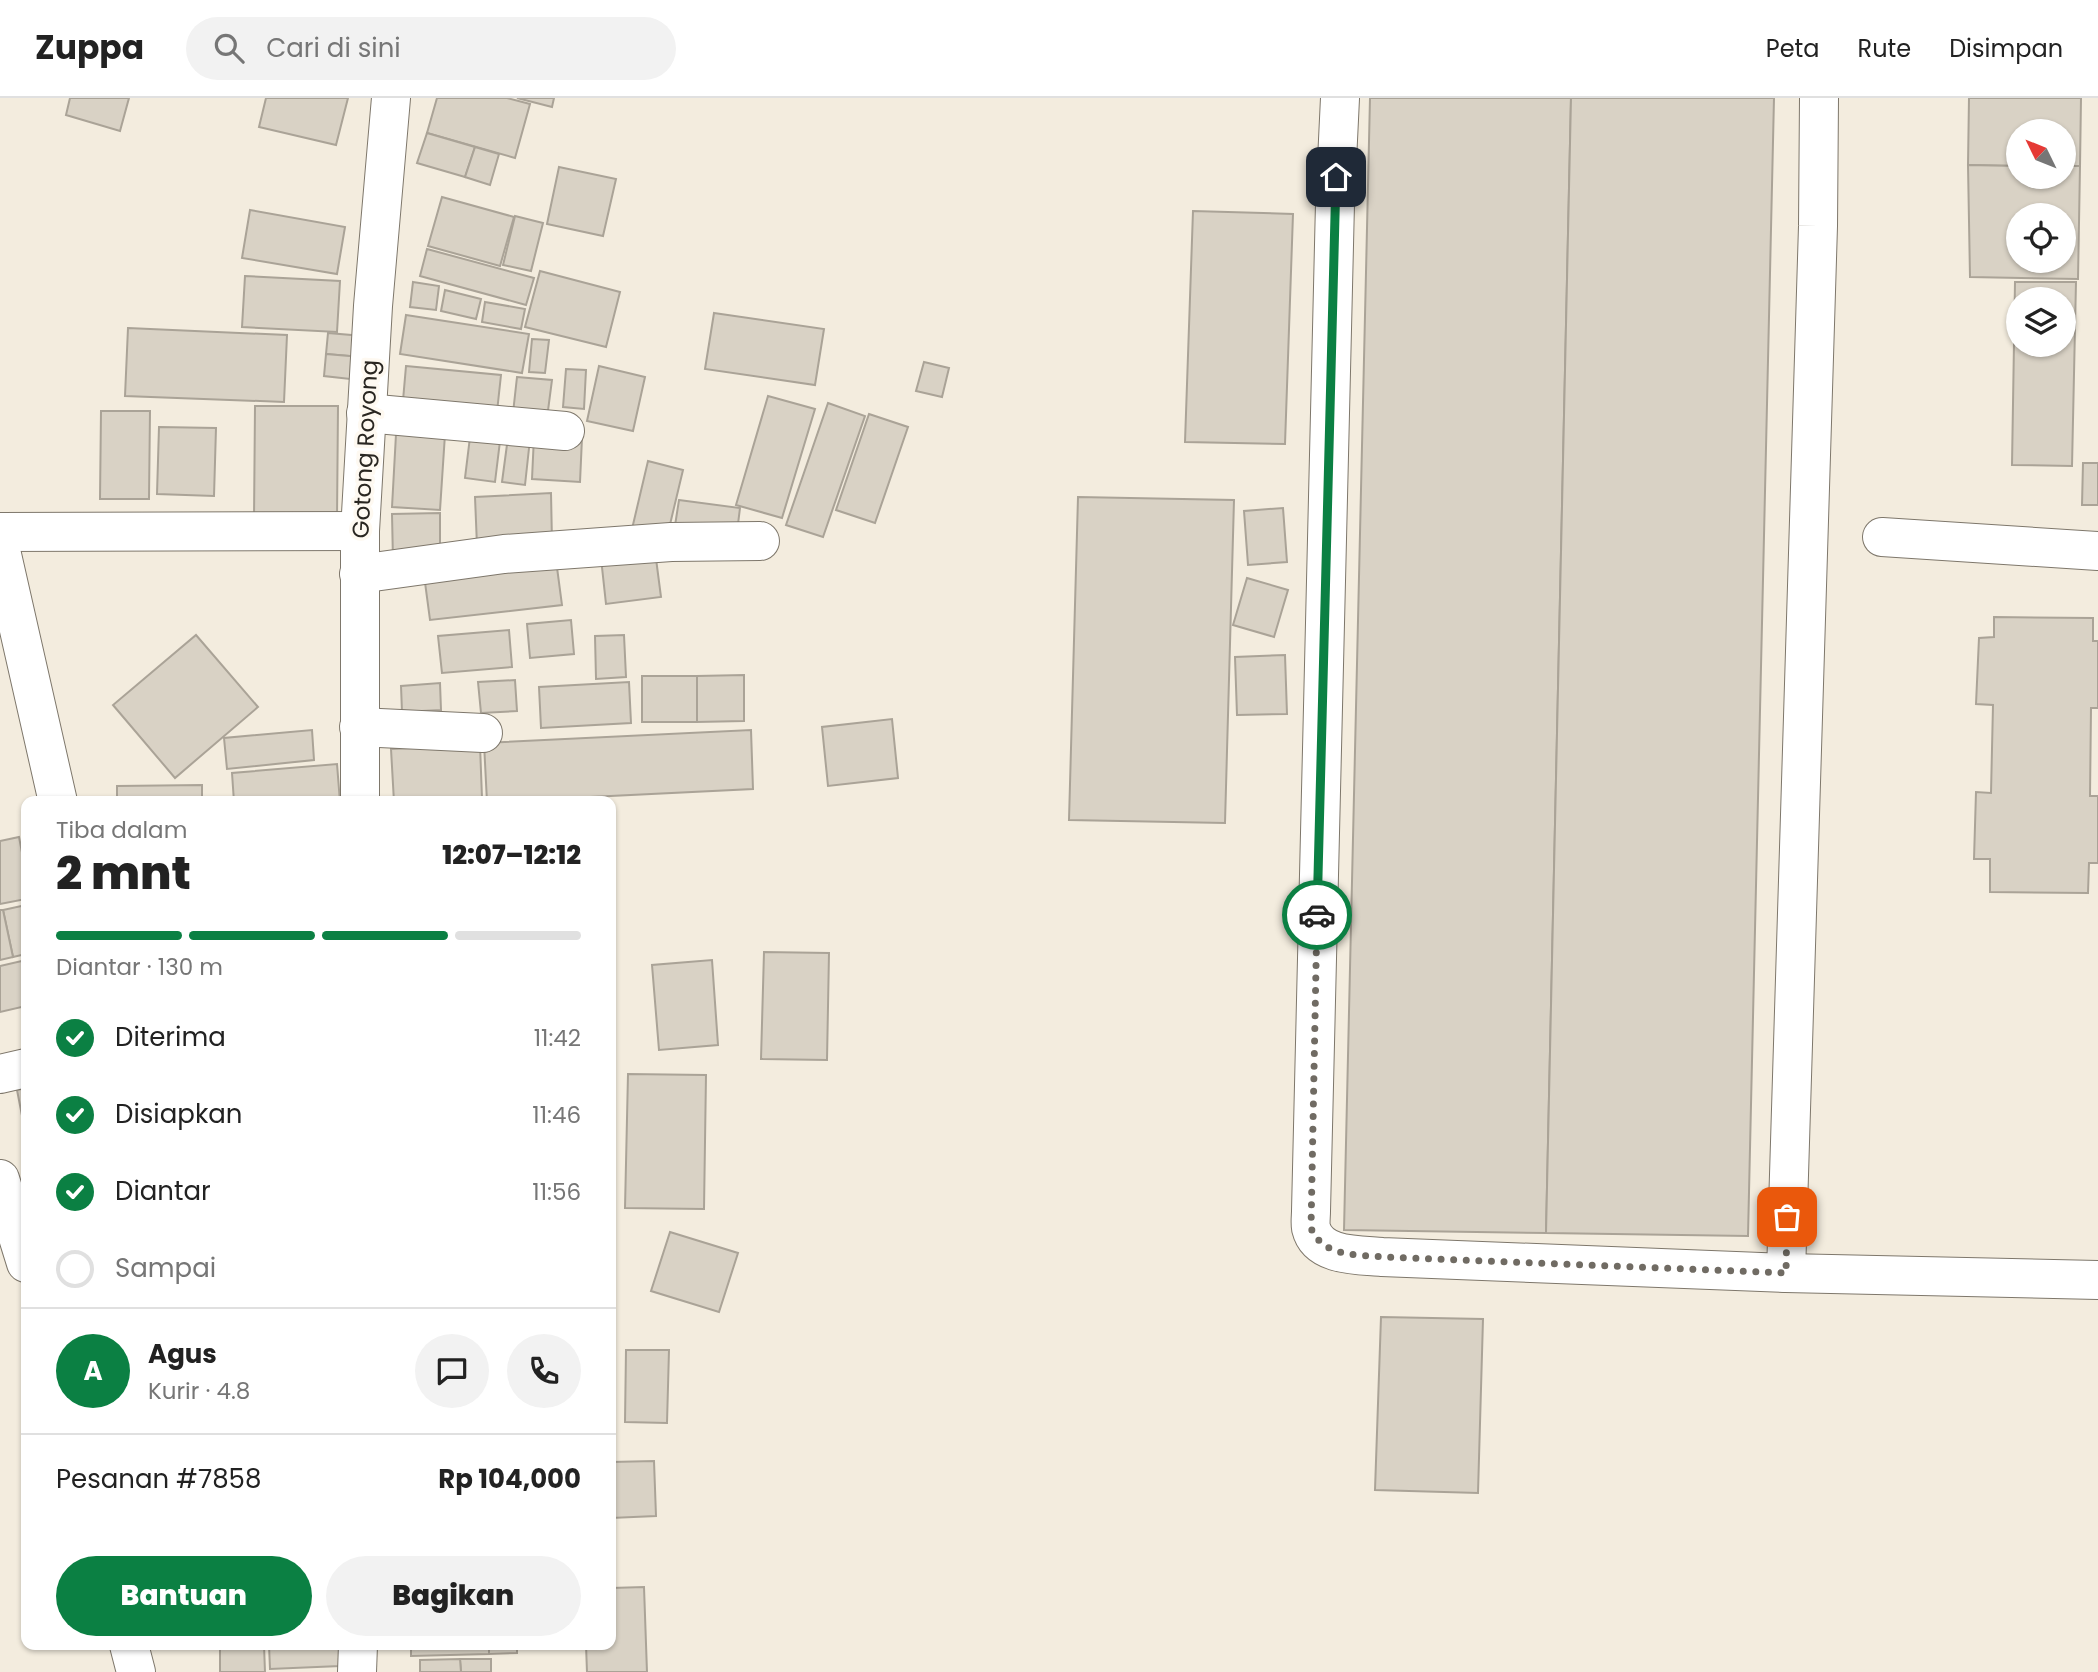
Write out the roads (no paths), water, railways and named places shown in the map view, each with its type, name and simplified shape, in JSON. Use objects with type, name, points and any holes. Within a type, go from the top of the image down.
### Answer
[{"type":"street","name":"Gotong Royong","points":[[360,796],[360,531],[373,306],[391,98]]},
{"type":"street","points":[[1340,98],[1335,203],[1311,1228],[1315,1236],[1324,1245],[1339,1253],[1382,1257],[1786,1273],[2098,1280]]},
{"type":"street","points":[[1786,1273],[1818,226],[1819,98]]},
{"type":"street","points":[[366,413],[565,431]]},
{"type":"street","points":[[0,531],[360,531]]},
{"type":"street","points":[[1882,537],[2098,551]]},
{"type":"street","points":[[359,574],[504,554],[671,542],[760,541]]},
{"type":"street","points":[[0,546],[57,796]]},
{"type":"street","points":[[359,727],[483,733]]},
{"type":"street","points":[[0,1074],[21,1069]]},
{"type":"street","points":[[0,1179],[21,1248]]},
{"type":"street","points":[[130,1650],[136,1672]]},
{"type":"street","points":[[357,1672],[358,1650]]}]
